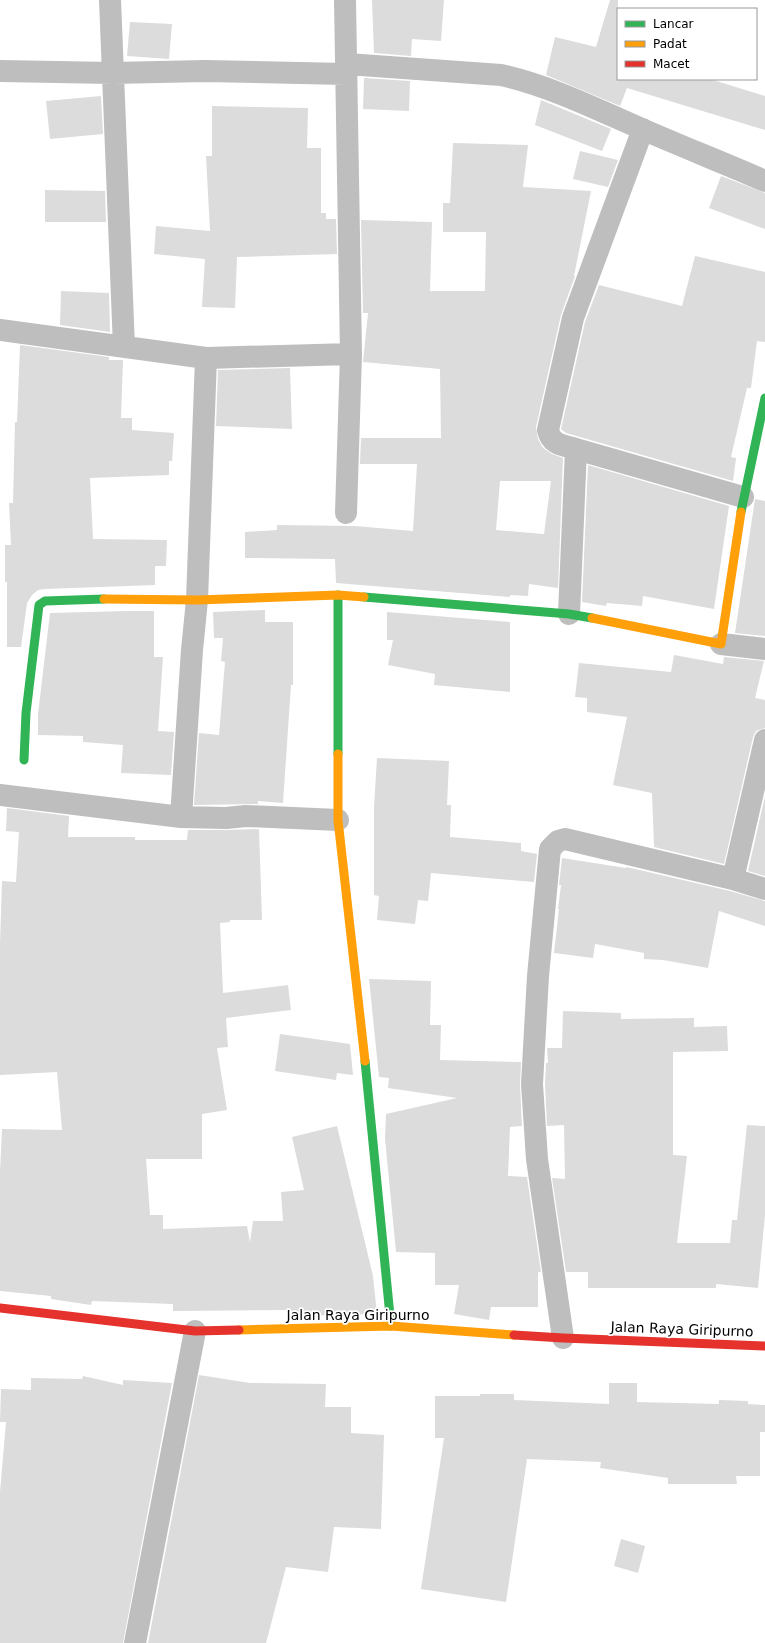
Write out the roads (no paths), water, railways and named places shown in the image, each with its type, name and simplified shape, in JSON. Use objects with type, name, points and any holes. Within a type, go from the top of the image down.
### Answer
[{"type":"street","points":[[110,0],[124,347]]},
{"type":"street","points":[[345,0],[351,354],[346,513]]},
{"type":"street","points":[[0,71],[113,72],[346,69],[501,75],[529,82],[765,181]]},
{"type":"street","points":[[642,129],[573,318],[550,417],[548,430],[550,438],[553,441],[743,497]]},
{"type":"street","points":[[0,330],[206,358],[351,354]]},
{"type":"street","points":[[181,817],[192,650],[197,600],[206,358]]},
{"type":"street","points":[[721,644],[743,497],[765,398]]},
{"type":"street","points":[[569,614],[576,448]]},
{"type":"street","points":[[338,595],[338,820],[356,974],[391,1326]]},
{"type":"street","points":[[24,760],[26,713],[38,610],[42,602],[127,598],[197,600],[338,595],[569,614],[721,644],[765,649]]},
{"type":"street","points":[[733,879],[765,740]]},
{"type":"street","points":[[0,794],[181,817],[226,818],[246,816],[338,820]]},
{"type":"street","points":[[563,1338],[537,1159],[532,1084],[538,976],[550,849],[558,841],[565,839],[733,879],[765,889]]},
{"type":"street","name":"Jalan Raya Giripurno","points":[[0,1308],[195,1331],[391,1326],[563,1338],[765,1346]]},
{"type":"street","points":[[134,1643],[195,1331]]}]
